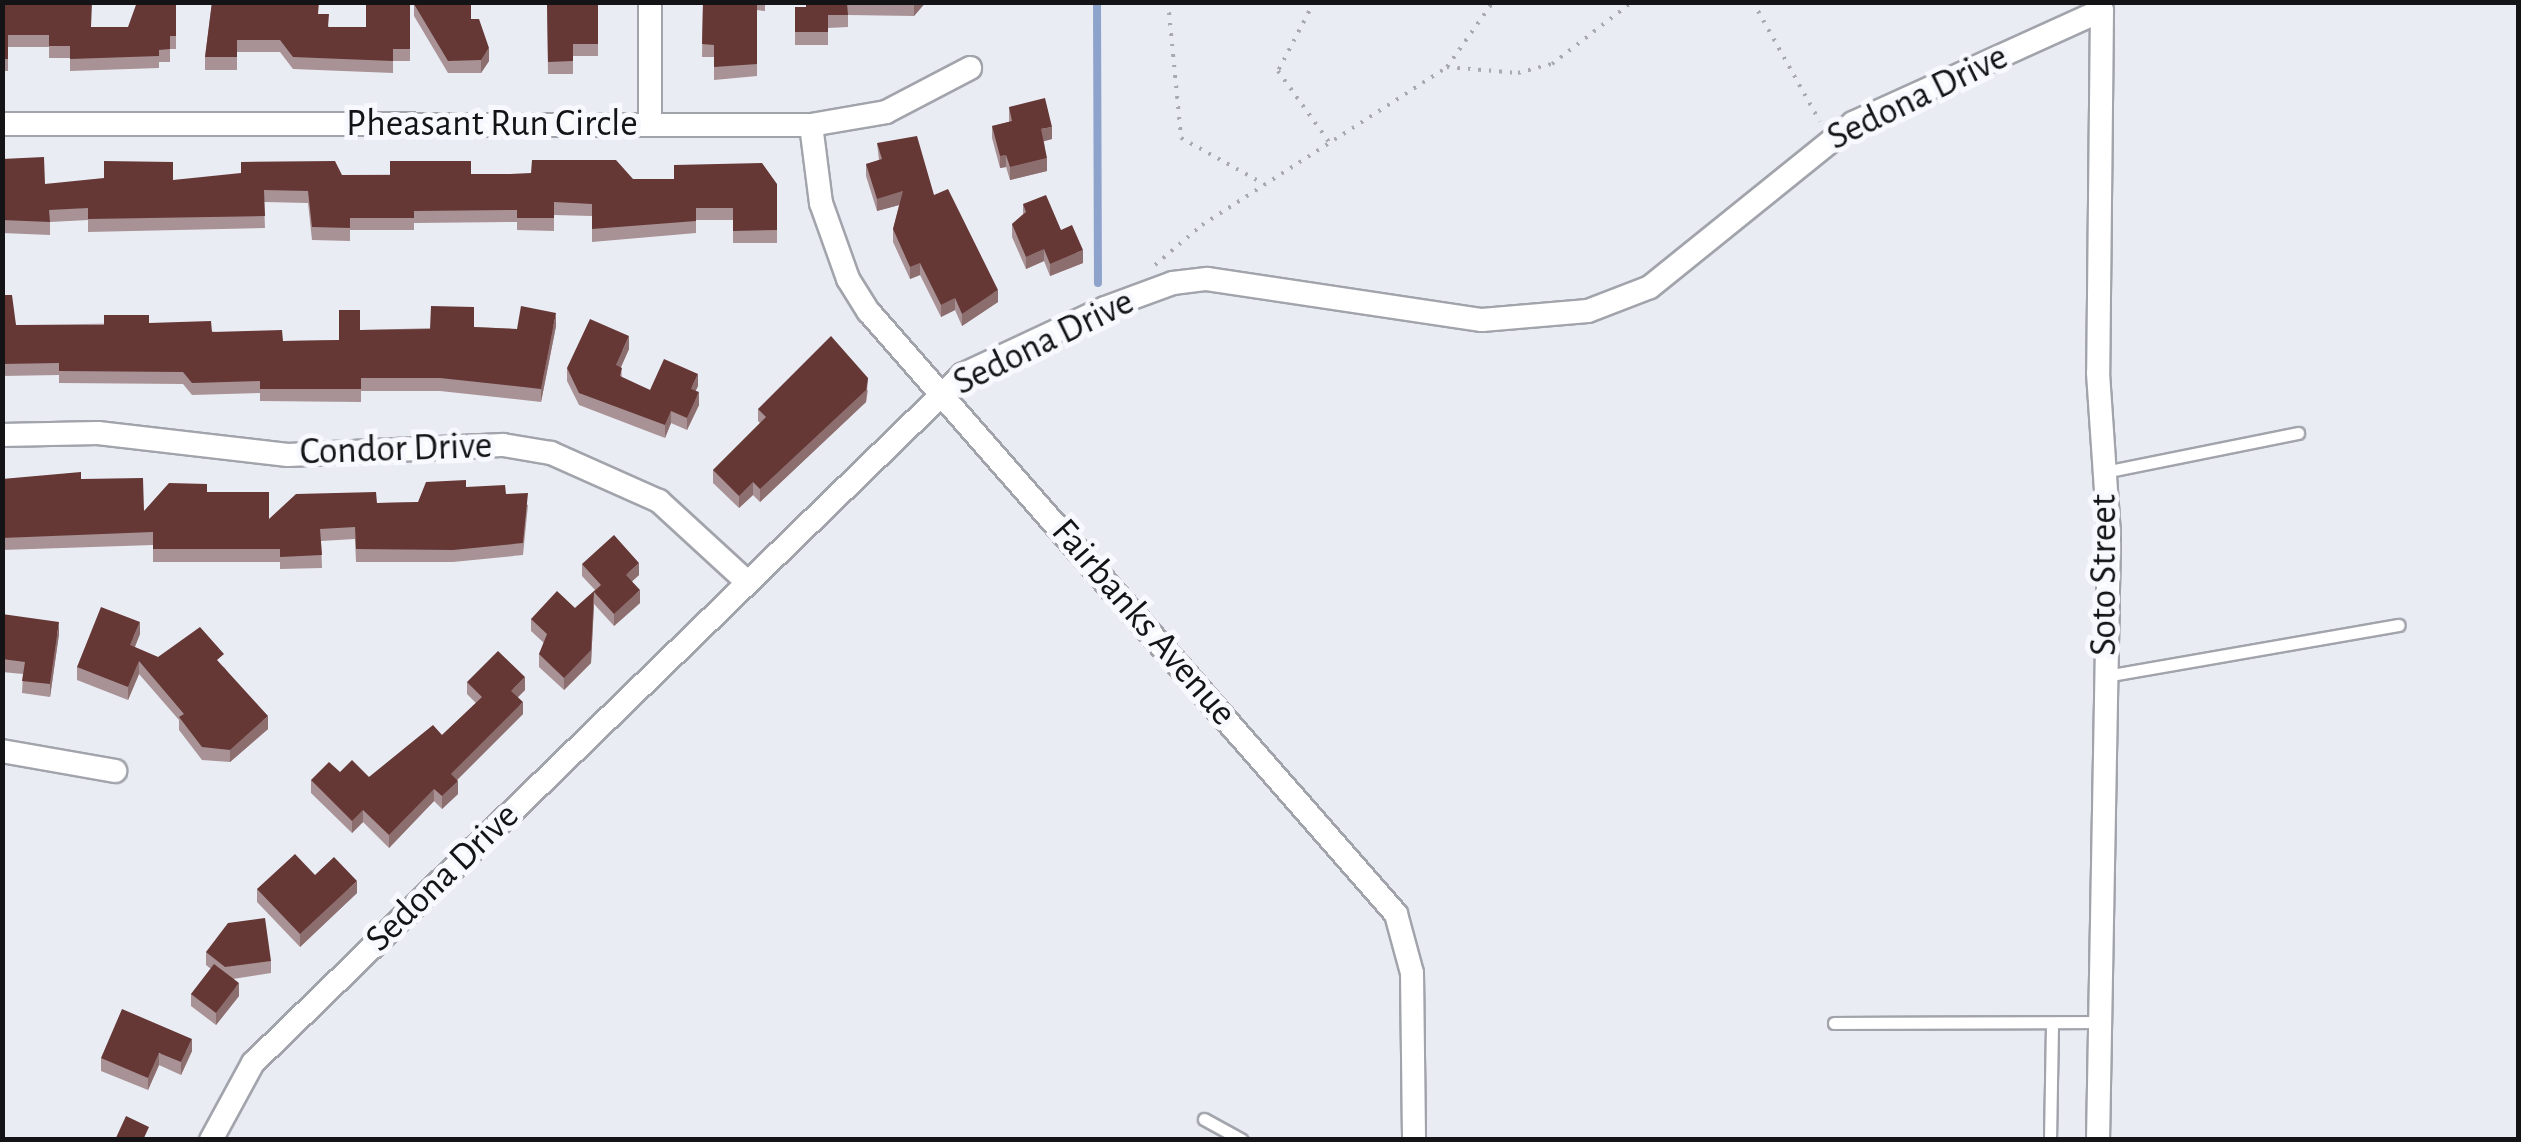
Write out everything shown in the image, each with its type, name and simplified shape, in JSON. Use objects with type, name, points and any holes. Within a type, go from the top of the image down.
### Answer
[{"type":"street","points":[[650,2],[650,125]]},
{"type":"street","name":"Sedona Drive","points":[[210,1140],[252,1062],[962,374],[1173,283],[1258,284],[1482,320],[1588,311],[1650,287],[1830,139],[2102,10]]},
{"type":"street","name":"Soto Street","points":[[2098,1140],[2106,676],[2104,472],[2098,373],[2102,10]]},
{"type":"street","name":"Pheasant Run Circle","points":[[2,124],[811,124],[886,112],[970,68]]},
{"type":"street","name":"Fairbanks Avenue","points":[[811,124],[821,203],[848,279],[942,393],[1396,914],[1412,973],[1414,1140]]},
{"type":"street","name":"Condor Drive","points":[[2,434],[98,433],[288,455],[504,445],[551,453],[660,501],[747,582]]},
{"type":"street","points":[[2,751],[116,771]]},
{"type":"lane","points":[[2104,472],[2298,433]]},
{"type":"lane","points":[[2106,676],[2399,625]]},
{"type":"lane","points":[[1834,1023],[2100,1022]]},
{"type":"lane","points":[[2050,1140],[2052,1023]]},
{"type":"lane","points":[[1204,1120],[1242,1140]]},
{"type":"path","points":[[1168,2],[1182,138],[1264,184]]},
{"type":"path","points":[[1314,2],[1278,72],[1329,143]]},
{"type":"path","points":[[1152,269],[1264,184],[1447,67],[1492,2]]},
{"type":"path","points":[[1447,67],[1518,72],[1552,64],[1632,2]]},
{"type":"path","points":[[1753,2],[1830,139]]},
{"type":"building","points":[[2,2],[92,2],[91,27],[128,27],[137,2],[176,2],[176,36],[170,36],[170,49],[159,50],[159,56],[70,59],[70,46],[49,46],[49,35],[8,35],[8,59],[2,59]]},
{"type":"building","points":[[212,2],[319,2],[318,14],[329,14],[328,27],[366,27],[366,4],[410,4],[410,49],[393,49],[393,61],[293,57],[280,40],[237,40],[237,57],[205,57]]},
{"type":"building","points":[[471,2],[471,19],[479,19],[489,48],[481,60],[448,61],[414,4]]},
{"type":"building","points":[[547,2],[598,2],[598,44],[573,44],[573,61],[548,62]]},
{"type":"building","points":[[703,2],[757,2],[757,64],[714,67],[714,45],[702,44]]},
{"type":"building","points":[[806,2],[916,2],[847,3],[848,15],[828,15],[828,32],[795,32],[795,7],[806,7]]},
{"type":"building","points":[[1045,98],[1052,127],[1041,129],[1047,158],[1010,167],[1006,155],[1000,156],[992,126],[1012,121],[1009,107]]},
{"type":"building","points":[[917,136],[934,195],[948,189],[998,290],[962,314],[955,298],[941,305],[920,263],[910,267],[893,229],[903,191],[877,199],[866,164],[882,159],[877,143]]},
{"type":"building","points":[[44,157],[45,184],[104,178],[104,161],[173,162],[173,180],[241,173],[241,162],[335,161],[342,175],[390,175],[390,161],[471,161],[471,174],[510,174],[531,173],[532,160],[616,160],[633,179],[674,179],[674,165],[762,163],[777,184],[777,230],[733,231],[733,208],[696,208],[696,221],[592,229],[592,204],[554,202],[554,218],[517,218],[517,210],[414,211],[414,218],[350,218],[350,228],[312,227],[308,191],[264,190],[265,216],[88,219],[88,208],[49,210],[50,222],[2,220],[2,159]]},
{"type":"building","points":[[1046,195],[1061,230],[1072,225],[1083,250],[1050,264],[1044,249],[1026,257],[1012,224],[1026,212],[1023,204]]},
{"type":"building","points":[[2,295],[12,295],[16,325],[104,325],[104,315],[149,315],[149,323],[211,321],[212,332],[282,330],[283,341],[339,340],[339,310],[360,310],[360,330],[430,329],[431,306],[474,307],[474,327],[517,329],[521,306],[556,313],[541,389],[440,378],[361,378],[361,389],[260,389],[260,381],[192,383],[183,372],[59,371],[59,363],[2,364]]},
{"type":"building","points":[[590,319],[629,336],[616,365],[622,368],[620,376],[650,390],[664,359],[698,374],[691,389],[699,392],[687,418],[671,411],[665,425],[579,393],[567,368]]},
{"type":"building","points":[[831,336],[868,378],[866,390],[760,489],[753,482],[739,496],[713,470],[766,417],[758,409]]},
{"type":"building","points":[[81,472],[81,479],[143,478],[144,511],[169,483],[207,484],[207,492],[269,492],[269,519],[296,494],[376,492],[377,503],[418,502],[426,482],[466,480],[466,487],[505,485],[506,494],[528,493],[523,543],[453,550],[356,549],[355,527],[320,529],[322,555],[280,557],[280,549],[153,549],[153,532],[2,538],[2,479]]},
{"type":"building","points":[[614,535],[639,563],[626,575],[640,590],[614,614],[594,592],[591,650],[564,678],[539,654],[547,634],[531,619],[557,591],[575,608],[601,585],[582,564]]},
{"type":"building","points":[[101,607],[140,622],[130,645],[158,657],[200,627],[224,654],[217,660],[268,716],[230,750],[202,747],[179,717],[184,714],[139,661],[128,687],[77,667]]},
{"type":"building","points":[[2,614],[59,622],[50,684],[22,681],[25,662],[2,659]]},
{"type":"building","points":[[498,651],[525,677],[511,691],[523,702],[451,774],[458,781],[442,796],[434,789],[389,835],[363,810],[352,821],[311,780],[329,762],[340,772],[352,760],[369,777],[433,725],[442,735],[482,697],[467,682]]},
{"type":"building","points":[[295,854],[315,875],[334,857],[357,881],[300,934],[257,889]]},
{"type":"building","points":[[265,918],[271,961],[225,967],[206,952],[228,923]]},
{"type":"building","points":[[214,964],[239,983],[216,1013],[191,994]]},
{"type":"building","points":[[122,1009],[192,1039],[181,1062],[159,1053],[148,1078],[101,1058]]},
{"type":"building","points":[[126,1116],[149,1127],[143,1140],[115,1140]]},
{"type":"waterway","points":[[1097,2],[1098,283]]}]
